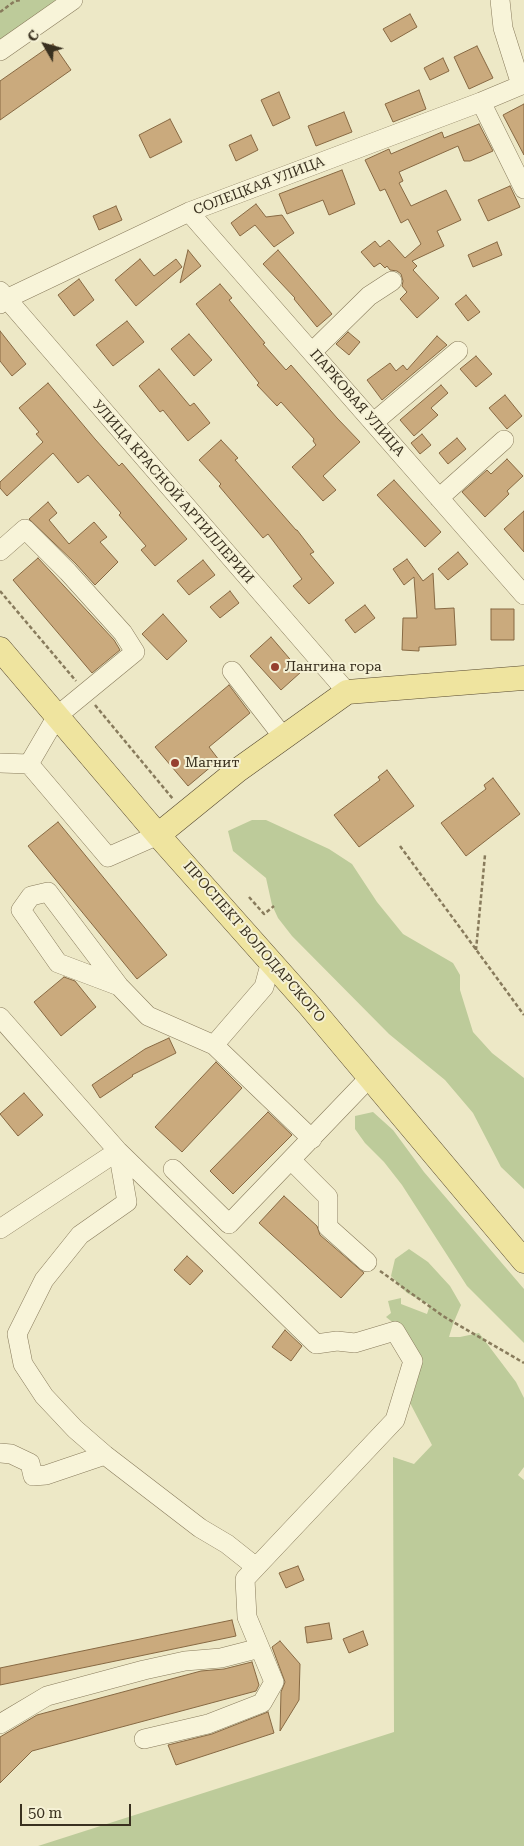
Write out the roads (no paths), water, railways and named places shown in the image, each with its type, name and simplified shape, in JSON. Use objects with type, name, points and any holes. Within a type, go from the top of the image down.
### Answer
[{"type":"main road","name":"ПРОСПЕКТ ВОЛОДАРСКОГО","points":[[0,649],[158,835],[271,961],[524,1261]]},
{"type":"main road","points":[[158,835],[238,770],[347,692],[524,678]]},
{"type":"street","points":[[0,51],[73,0]]},
{"type":"street","points":[[500,0],[503,28],[522,84]]},
{"type":"street","name":"СОЛЕЦКАЯ УЛИЦА","points":[[2,298],[189,212],[481,102],[522,84]]},
{"type":"street","points":[[481,102],[524,189]]},
{"type":"street","name":"ПАРКОВАЯ УЛИЦА","points":[[189,212],[524,595]]},
{"type":"street","points":[[312,352],[369,296],[392,281]]},
{"type":"street","name":"УЛИЦА КРАСНОЙ АРТИЛЛЕРИИ","points":[[2,298],[347,692]]},
{"type":"street","points":[[374,422],[458,351]]},
{"type":"street","points":[[440,498],[504,440]]},
{"type":"street","points":[[0,551],[25,529],[68,572],[123,633],[135,652],[57,716],[29,764]]},
{"type":"street","points":[[232,671],[284,738]]},
{"type":"street","points":[[0,763],[29,764],[108,857],[158,835]]},
{"type":"street","points":[[119,986],[58,963],[21,910],[31,896],[48,892],[119,986],[148,1016],[214,1045],[312,1139]]},
{"type":"street","points":[[214,1045],[264,987],[271,961]]},
{"type":"street","points":[[0,1017],[118,1151],[316,1344],[337,1341],[355,1343],[395,1331],[413,1361],[395,1420],[245,1579],[247,1617],[274,1682],[262,1704],[208,1724],[144,1739]]},
{"type":"street","points":[[172,1170],[229,1224],[370,1077]]},
{"type":"street","points":[[0,1229],[118,1151]]},
{"type":"street","points":[[118,1151],[127,1202],[80,1235],[44,1280],[17,1334],[23,1364],[44,1396],[105,1455],[200,1528],[227,1544],[256,1566]]},
{"type":"street","points":[[291,1160],[328,1197],[328,1227],[367,1262]]},
{"type":"street","points":[[0,1453],[11,1454],[30,1462],[33,1476],[46,1475],[105,1455]]},
{"type":"street","points":[[0,1724],[47,1696],[144,1670],[185,1661],[220,1658],[260,1648]]},
{"type":"place","name":"Лангина гора","points":[[275,667]]},
{"type":"place","name":"Магнит","points":[[175,763]]}]
